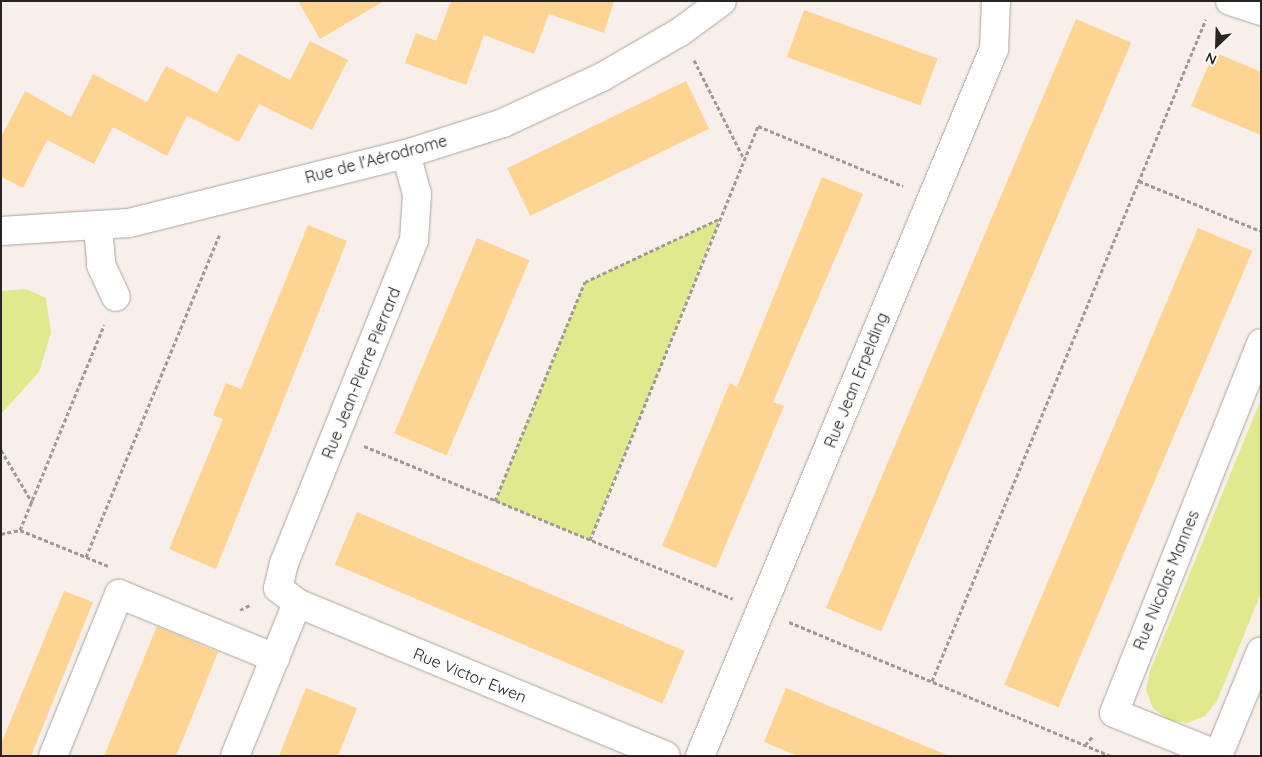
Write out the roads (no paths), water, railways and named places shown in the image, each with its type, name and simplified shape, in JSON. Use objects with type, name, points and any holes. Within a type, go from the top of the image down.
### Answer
[{"type":"street","name":"Rue de l'Aérodrome","points":[[1,231],[98,227],[129,223],[406,154],[503,123],[602,76],[680,32],[722,1]]},
{"type":"street","name":"Rue Jean Erpelding","points":[[700,756],[994,49],[996,1]]},
{"type":"street","points":[[1220,6],[1261,11]]},
{"type":"street","name":"Rue Jean-Pierre Pierrard","points":[[235,756],[275,658],[287,596],[336,435],[414,240],[417,194],[406,154]]},
{"type":"street","points":[[98,227],[101,265],[116,297]]},
{"type":"street","name":"Rue Nicolas Mannes","points":[[1261,343],[1114,713],[1218,755],[1261,651]]},
{"type":"street","points":[[53,756],[119,594],[275,658]]},
{"type":"street","name":"Rue Victor Ewen","points":[[287,596],[666,756]]}]
